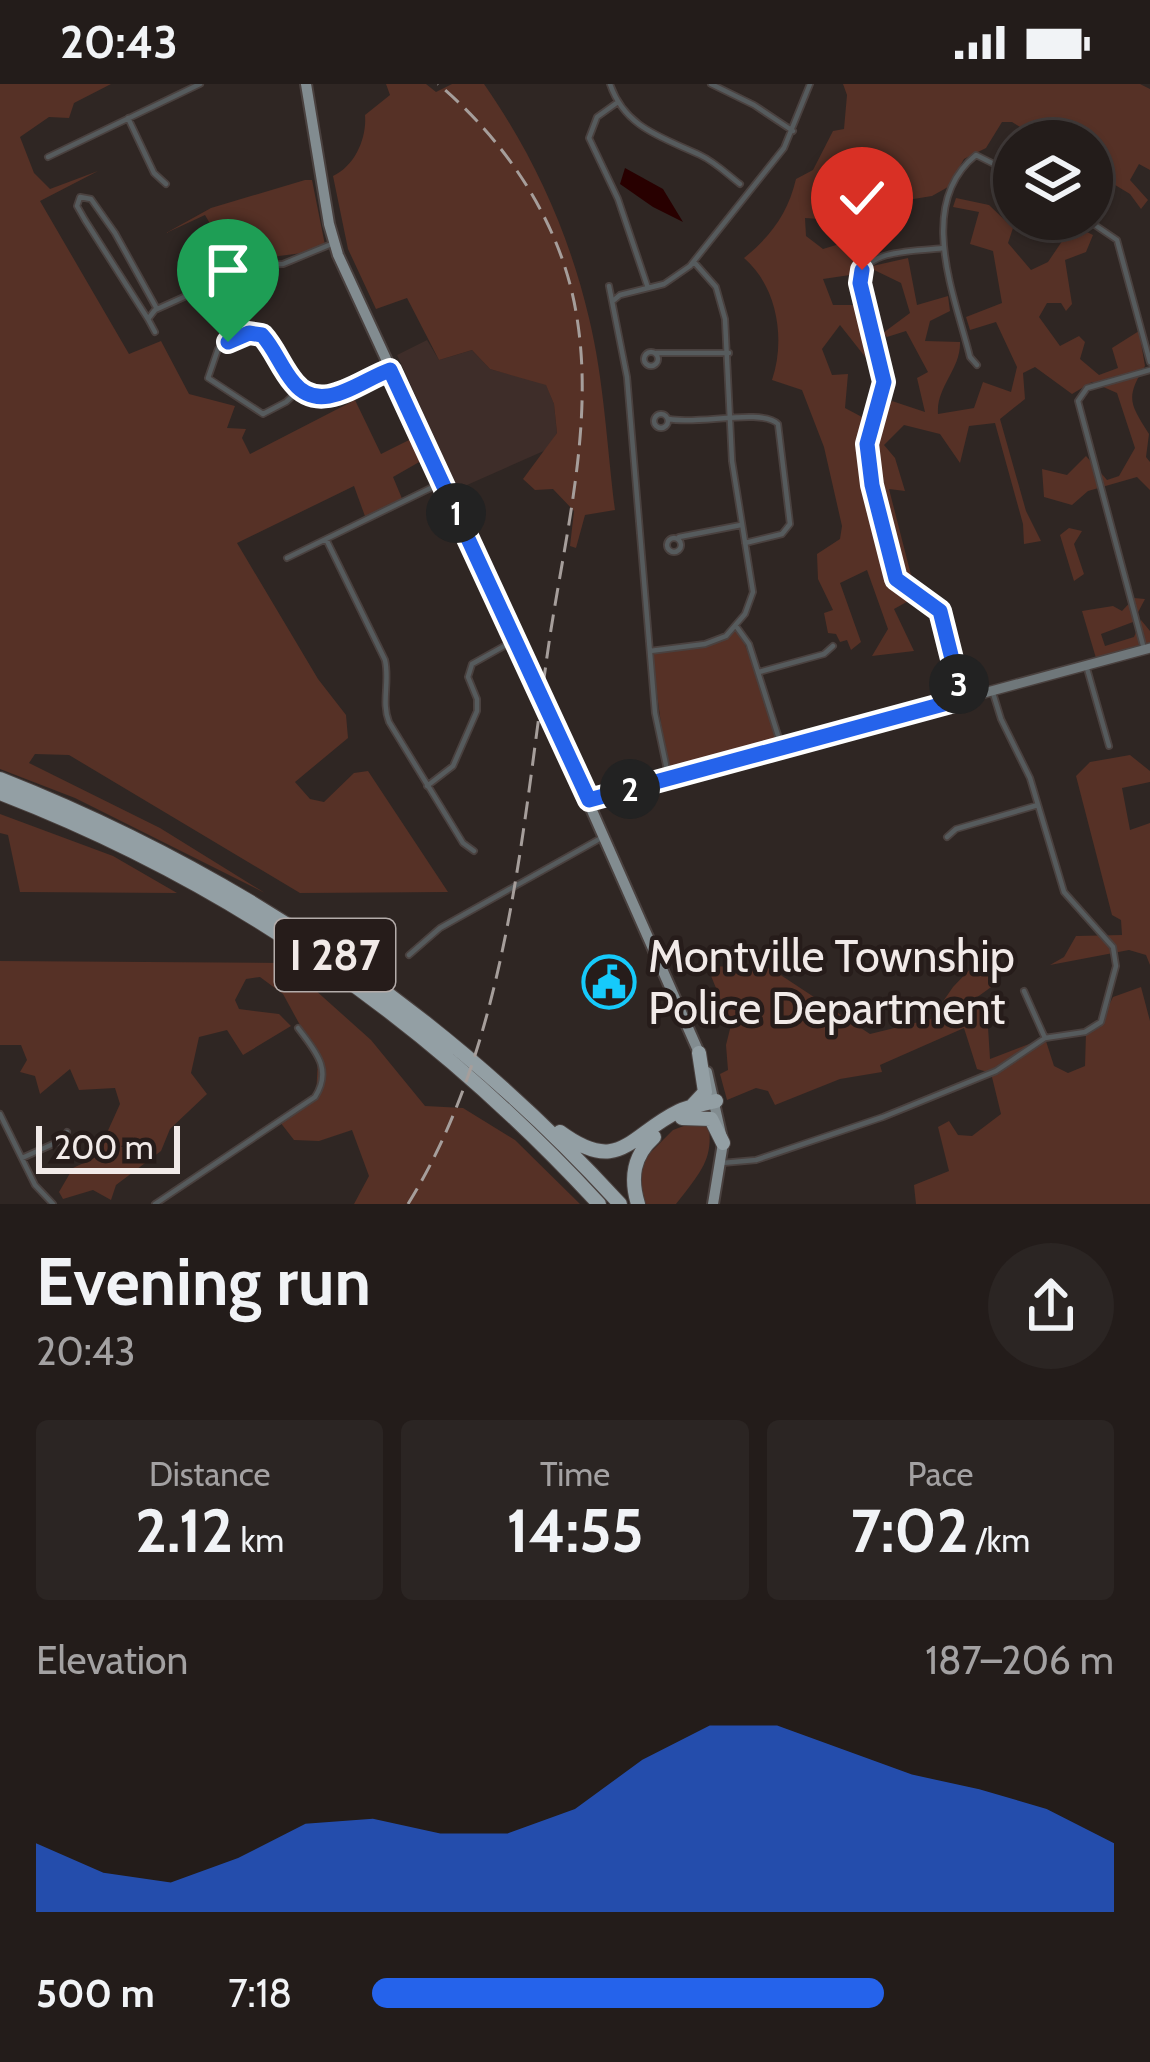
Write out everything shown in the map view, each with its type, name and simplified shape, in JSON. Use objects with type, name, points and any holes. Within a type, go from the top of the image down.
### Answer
[{"type":"highway","name":"I 287","points":[[0,779],[126,833],[249,900],[376,983],[494,1079],[620,1204]]},
{"type":"highway","name":"I 287","points":[[0,793],[146,857],[318,958],[465,1071],[598,1204]]},
{"type":"highway","points":[[638,1204],[633,1180],[640,1154],[647,1143],[702,1100],[706,1088],[699,1053]]},
{"type":"highway","points":[[494,1079],[571,1140],[595,1151],[632,1146],[673,1114],[717,1104]]},
{"type":"highway","points":[[686,1112],[711,1119],[722,1143]]},
{"type":"main road","points":[[306,84],[334,244],[589,800],[699,1053],[717,1104],[722,1143],[713,1204]]},
{"type":"main road","points":[[589,800],[1147,648]]},
{"type":"street","points":[[48,157],[200,84]]},
{"type":"street","points":[[610,84],[618,102],[653,136],[704,157],[740,184]]},
{"type":"street","points":[[711,84],[793,131]]},
{"type":"street","points":[[614,300],[672,280],[694,262],[767,172],[793,131],[810,84]]},
{"type":"street","points":[[618,102],[597,117],[589,138],[618,199],[648,288]]},
{"type":"street","points":[[128,118],[154,173],[166,184]]},
{"type":"street","points":[[977,365],[970,357],[943,248],[944,220],[957,180],[976,155],[993,164]]},
{"type":"street","points":[[155,332],[77,206],[80,197],[91,199],[111,226],[157,309]]},
{"type":"street","points":[[1113,237],[1150,366],[1087,388],[1079,396],[1147,648]]},
{"type":"street","points":[[148,319],[157,309],[255,265],[283,264],[334,244]]},
{"type":"street","points":[[943,248],[879,257],[862,270],[860,283],[884,382],[866,451],[896,579],[940,611],[962,699]]},
{"type":"street","points":[[650,651],[717,641],[736,626],[753,592],[741,525],[730,420],[729,353],[720,296],[694,262]]},
{"type":"street","points":[[609,286],[627,376],[657,730],[669,779]]},
{"type":"street","points":[[300,389],[262,414],[218,387],[208,375],[218,349],[255,333],[266,339],[300,389],[316,397],[334,396],[390,370]]},
{"type":"street","points":[[656,353],[729,353]]},
{"type":"street","points":[[669,419],[689,423],[769,416],[778,424],[789,527],[782,535],[745,543]]},
{"type":"street","points":[[287,558],[442,482]]},
{"type":"street","points":[[679,538],[741,525]]},
{"type":"street","points":[[326,539],[385,660],[386,716],[463,842],[474,850]]},
{"type":"street","points":[[736,626],[746,637],[782,748]]},
{"type":"street","points":[[427,786],[450,771],[477,711],[469,677],[472,664],[514,640]]},
{"type":"street","points":[[759,672],[824,654],[832,646]]},
{"type":"street","points":[[1086,665],[1109,746]]},
{"type":"street","points":[[722,1163],[756,1160],[883,1117],[996,1071],[1045,1038],[1085,1032],[1099,1024],[1116,966],[1110,941],[1064,892],[1024,761],[1001,719],[993,690]]},
{"type":"street","points":[[946,837],[956,829],[1038,805]]},
{"type":"street","points":[[409,955],[440,928],[604,836]]},
{"type":"street","points":[[1024,991],[1045,1038]]},
{"type":"street","points":[[155,1204],[316,1097],[323,1083],[323,1066],[298,1028]]},
{"type":"street","points":[[0,1114],[35,1185],[53,1204]]},
{"type":"street","points":[[22,1158],[67,1132]]},
{"type":"shaded area","points":[[0,84],[111,84],[74,103],[69,118],[49,117],[20,137],[34,173],[50,189],[98,171],[40,201],[129,354],[161,341],[189,394],[235,406],[227,428],[246,429],[242,438],[250,454],[355,400],[381,454],[411,439],[421,461],[393,477],[403,501],[366,519],[354,486],[237,543],[318,679],[346,715],[348,738],[295,782],[310,799],[324,802],[354,773],[368,771],[448,892],[300,893],[69,755],[35,754],[29,763],[160,828],[265,893],[75,798],[0,769]]},
{"type":"shaded area","points":[[386,84],[426,84],[436,92],[452,84],[484,84],[534,167],[560,226],[594,341],[615,510],[585,515],[576,548],[570,546],[574,511],[553,489],[535,490],[523,479],[557,433],[546,385],[490,369],[472,350],[439,360],[407,298],[376,309],[348,249],[333,176],[358,150],[365,115],[390,95]]},
{"type":"shaded area","points":[[843,84],[1140,84],[1150,89],[1150,170],[1139,164],[1130,180],[1148,200],[1141,209],[1130,194],[1113,184],[1113,120],[993,120],[993,137],[986,148],[964,159],[948,187],[932,196],[901,201],[900,225],[884,202],[863,228],[873,248],[850,275],[823,279],[833,305],[859,305],[870,363],[840,325],[822,349],[832,375],[848,374],[845,408],[877,425],[892,401],[925,412],[917,378],[928,372],[906,331],[887,337],[883,333],[910,313],[901,283],[868,267],[908,258],[917,305],[948,296],[950,311],[930,321],[925,341],[960,342],[938,414],[974,408],[983,382],[1011,392],[1017,367],[996,322],[970,330],[966,317],[1002,303],[993,251],[970,244],[979,212],[953,207],[956,198],[993,209],[993,240],[1009,240],[1031,270],[1048,262],[1063,240],[1091,240],[1086,252],[1065,260],[1072,304],[1066,311],[1061,303],[1047,303],[1039,317],[1060,346],[1079,336],[1085,342],[1080,359],[1099,375],[1118,368],[1112,348],[1139,331],[1145,366],[1132,401],[1149,434],[1150,490],[1137,477],[1088,491],[1072,505],[1044,497],[1042,469],[1067,475],[1086,456],[1107,480],[1119,476],[1135,448],[1117,393],[1092,382],[1072,394],[1035,367],[1023,373],[1025,399],[1000,419],[1026,511],[1041,541],[1024,544],[1023,524],[995,423],[969,426],[960,463],[940,434],[904,425],[884,445],[895,458],[905,491],[889,489],[911,575],[900,577],[888,531],[874,527],[890,583],[912,599],[894,609],[914,651],[872,656],[888,629],[867,570],[840,583],[861,642],[851,650],[847,640],[840,642],[836,634],[828,633],[824,613],[833,610],[818,579],[817,554],[840,539],[842,526],[824,447],[802,390],[772,380],[778,348],[776,314],[764,283],[744,258],[777,223],[796,179],[813,170],[833,131],[844,129],[847,95]],"holes":[[[805,218],[834,220],[856,239],[823,249],[806,236]]]},
{"type":"shaded area","points":[[625,168],[663,189],[683,222],[620,184]]},
{"type":"shaded area","points":[[312,180],[326,250],[235,267],[205,215],[166,233],[211,208]]},
{"type":"shaded area","points":[[427,340],[439,360],[472,350],[490,369],[546,384],[557,433],[546,450],[458,489],[397,355]]},
{"type":"shaded area","points":[[1069,528],[1082,531],[1074,544],[1084,574],[1074,581],[1060,535]]},
{"type":"shaded area","points":[[1134,598],[1145,599],[1133,622],[1101,634],[1105,646],[1134,637],[1141,620],[1150,631],[1150,643],[1096,658],[1082,611],[1113,606],[1122,611]]},
{"type":"shaded area","points":[[738,627],[781,737],[667,768],[651,650],[720,638]]},
{"type":"shaded area","points":[[1130,755],[1150,771],[1150,782],[1122,788],[1130,830],[1150,823],[1150,965],[1146,955],[1129,950],[1050,965],[1064,957],[1076,936],[1122,935],[1121,920],[1112,915],[1076,776],[1090,762]]},
{"type":"shaded area","points":[[0,814],[113,856],[177,893],[20,892],[8,835],[0,833]]},
{"type":"shaded area","points":[[0,961],[285,963],[371,1040],[425,1106],[463,1108],[515,1140],[580,1204],[354,1204],[369,1176],[352,1130],[319,1141],[294,1140],[280,1122],[316,1097],[318,1058],[283,994],[260,977],[246,979],[235,1000],[239,1009],[279,1014],[291,1026],[243,1055],[227,1030],[199,1037],[191,1073],[207,1094],[170,1129],[161,1151],[116,1185],[111,1200],[93,1190],[63,1199],[59,1192],[73,1168],[96,1157],[120,1104],[115,1088],[79,1090],[70,1069],[40,1094],[35,1076],[20,1072],[27,1060],[21,1045],[0,1045]]},
{"type":"shaded area","points":[[976,963],[990,963],[985,972],[994,985],[969,1003],[999,1019],[988,1027],[990,1059],[1045,1038],[1054,1066],[1068,1073],[1085,1066],[1086,1033],[1097,1029],[1113,997],[1141,987],[1150,1021],[1150,1204],[916,1204],[914,1185],[949,1171],[938,1127],[949,1121],[958,1135],[972,1136],[1001,1114],[991,1073],[977,1069],[964,1028],[880,1065],[882,1072],[840,1079],[775,1105],[768,1091],[756,1088],[727,1100],[720,1074],[728,1070],[726,1045],[731,1025],[707,966],[770,968],[870,1034],[931,1019]]},
{"type":"shaded area","points":[[704,1098],[709,1145],[703,1166],[676,1204],[645,1204],[638,1195],[640,1163],[673,1130],[697,1121]]},
{"type":"railway","points":[[408,1204],[442,1140],[469,1072],[507,929],[576,475],[582,393],[581,352],[569,279],[544,216],[508,158],[438,84]]},
{"type":"place","name":"Montville Township Police Department","points":[[609,982]]},
{"type":"route","points":[[228,342],[249,333],[262,335],[296,386],[316,397],[335,395],[390,370],[589,800],[962,699],[940,611],[896,579],[872,485],[867,444],[884,382],[860,283],[862,270]]}]
